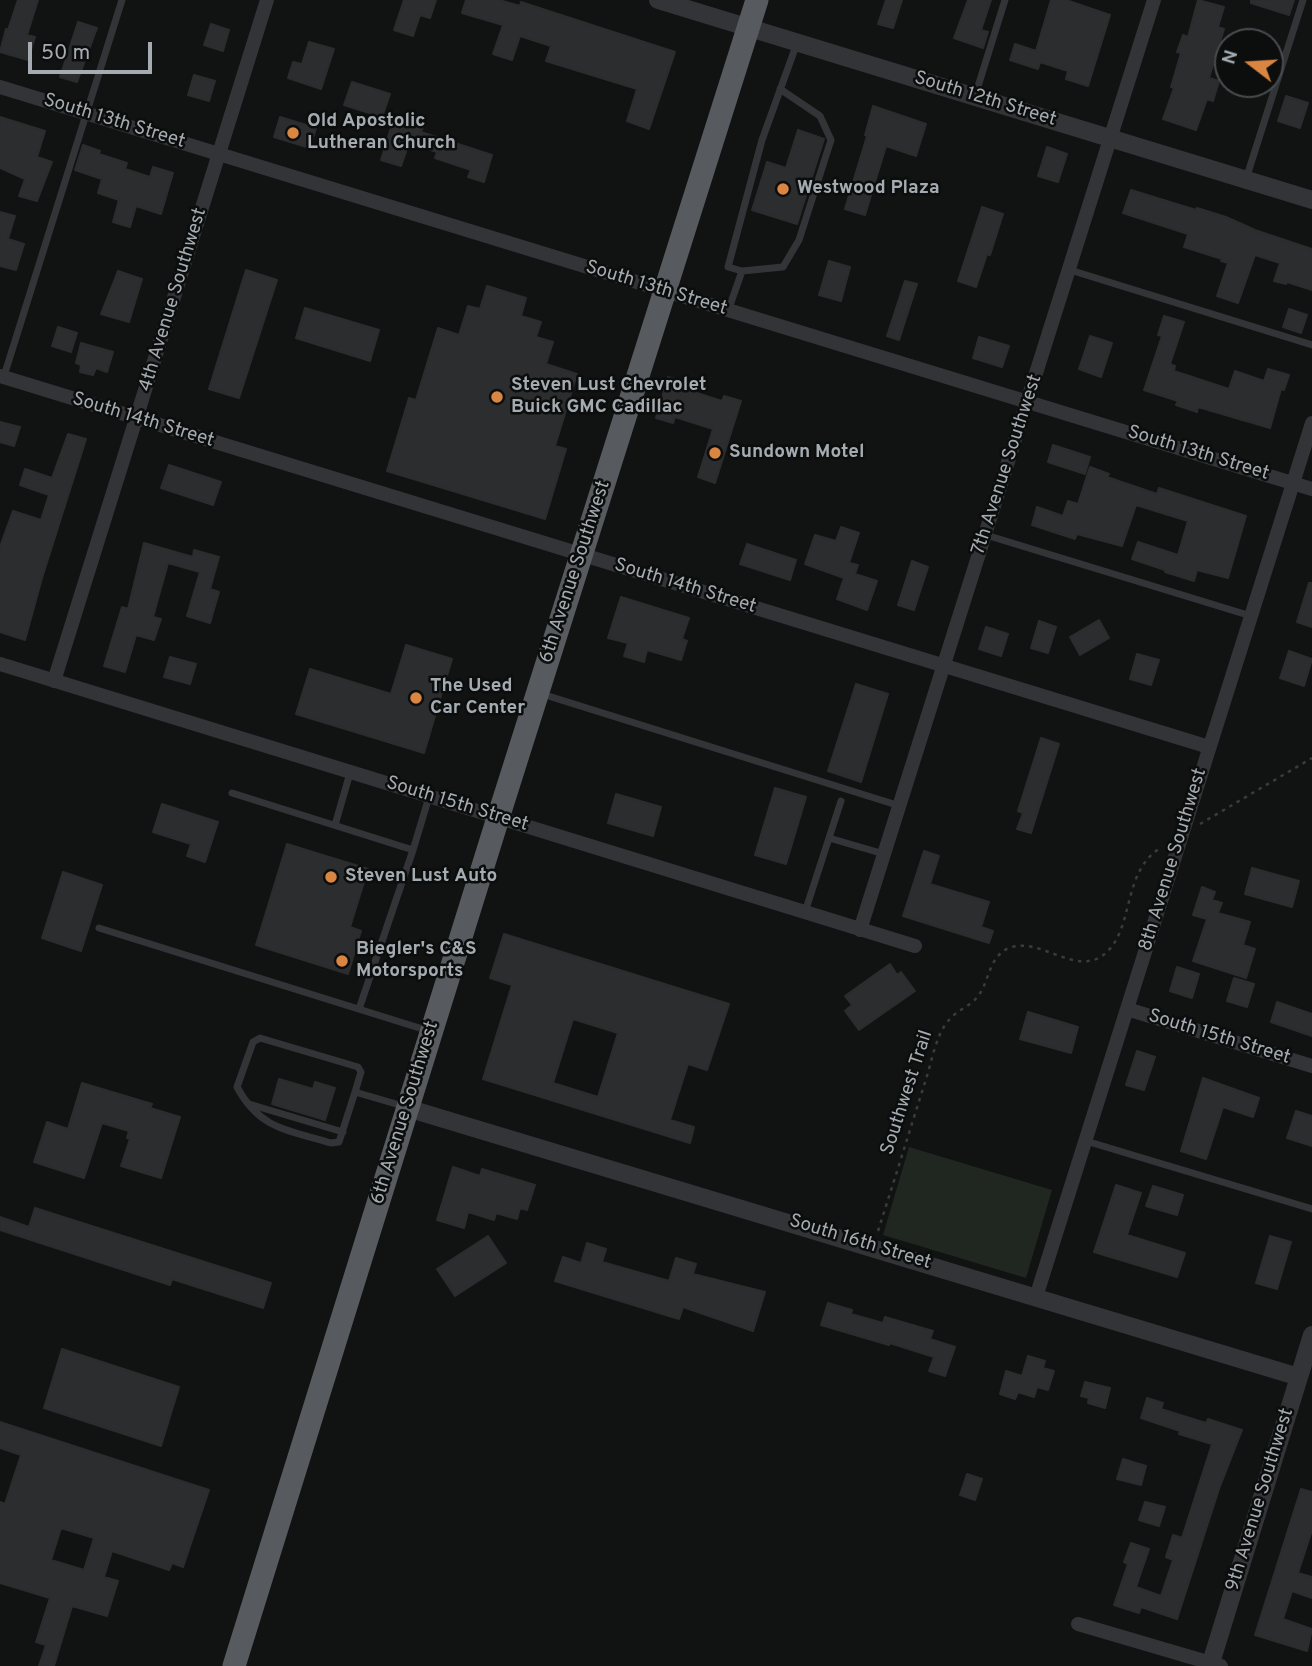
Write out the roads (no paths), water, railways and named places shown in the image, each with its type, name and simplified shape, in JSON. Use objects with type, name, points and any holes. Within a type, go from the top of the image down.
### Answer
[{"type":"highway","name":"6th Avenue Southwest","points":[[234,1666],[537,693],[757,0]]},
{"type":"street","name":"4th Avenue Southwest","points":[[54,681],[267,0]]},
{"type":"street","name":"South 12th Street","points":[[658,0],[1312,200]]},
{"type":"street","name":"7th Avenue Southwest","points":[[860,930],[1029,403],[1154,0]]},
{"type":"street","name":"South 13th Street","points":[[0,87],[1312,489]]},
{"type":"street","name":"South 14th Street","points":[[2,376],[1209,747]]},
{"type":"street","name":"8th Avenue Southwest","points":[[1036,1297],[1312,423]]},
{"type":"street","name":"South 15th Street","points":[[0,664],[915,946]]},
{"type":"street","name":"South 15th Street","points":[[1127,1009],[1312,1066]]},
{"type":"street","name":"South 16th Street","points":[[407,1108],[1306,1379]]},
{"type":"street","name":"9th Avenue Southwest","points":[[1214,1665],[1306,1379],[1312,1335]]},
{"type":"street","points":[[1078,1623],[1214,1665]]},
{"type":"lane","points":[[2,376],[122,0]]},
{"type":"lane","points":[[975,97],[1005,0]]},
{"type":"lane","points":[[1245,179],[1303,0]]},
{"type":"lane","points":[[780,89],[820,116],[831,140],[799,240],[783,267],[742,271],[728,267],[762,140],[780,89],[797,43]]},
{"type":"lane","points":[[1070,270],[1312,345]]},
{"type":"lane","points":[[728,311],[742,271]]},
{"type":"lane","points":[[986,535],[1251,616]]},
{"type":"lane","points":[[537,693],[900,806]]},
{"type":"lane","points":[[335,825],[350,773]]},
{"type":"lane","points":[[232,793],[412,849]]},
{"type":"lane","points":[[359,1009],[429,797]]},
{"type":"lane","points":[[805,912],[841,801]]},
{"type":"lane","points":[[829,838],[884,854]]},
{"type":"lane","points":[[99,928],[431,1032]]},
{"type":"lane","points":[[260,1038],[358,1067],[361,1072],[355,1092],[339,1142],[331,1143],[270,1125],[245,1103],[237,1087],[253,1042],[260,1038]]},
{"type":"lane","points":[[355,1092],[407,1108]]},
{"type":"lane","points":[[245,1103],[343,1132]]},
{"type":"lane","points":[[1085,1141],[1312,1209]]},
{"type":"place","name":"Old Apostolic Lutheran Church","points":[[293,133]]},
{"type":"place","name":"Westwood Plaza","points":[[783,189]]},
{"type":"place","name":"Steven Lust Chevrolet Buick GMC Cadillac","points":[[497,397]]},
{"type":"place","name":"Sundown Motel","points":[[715,453]]},
{"type":"place","name":"The Used Car Center","points":[[416,698]]},
{"type":"place","name":"Steven Lust Auto","points":[[331,877]]},
{"type":"place","name":"Biegler's C&S Motorsports","points":[[342,961]]}]
